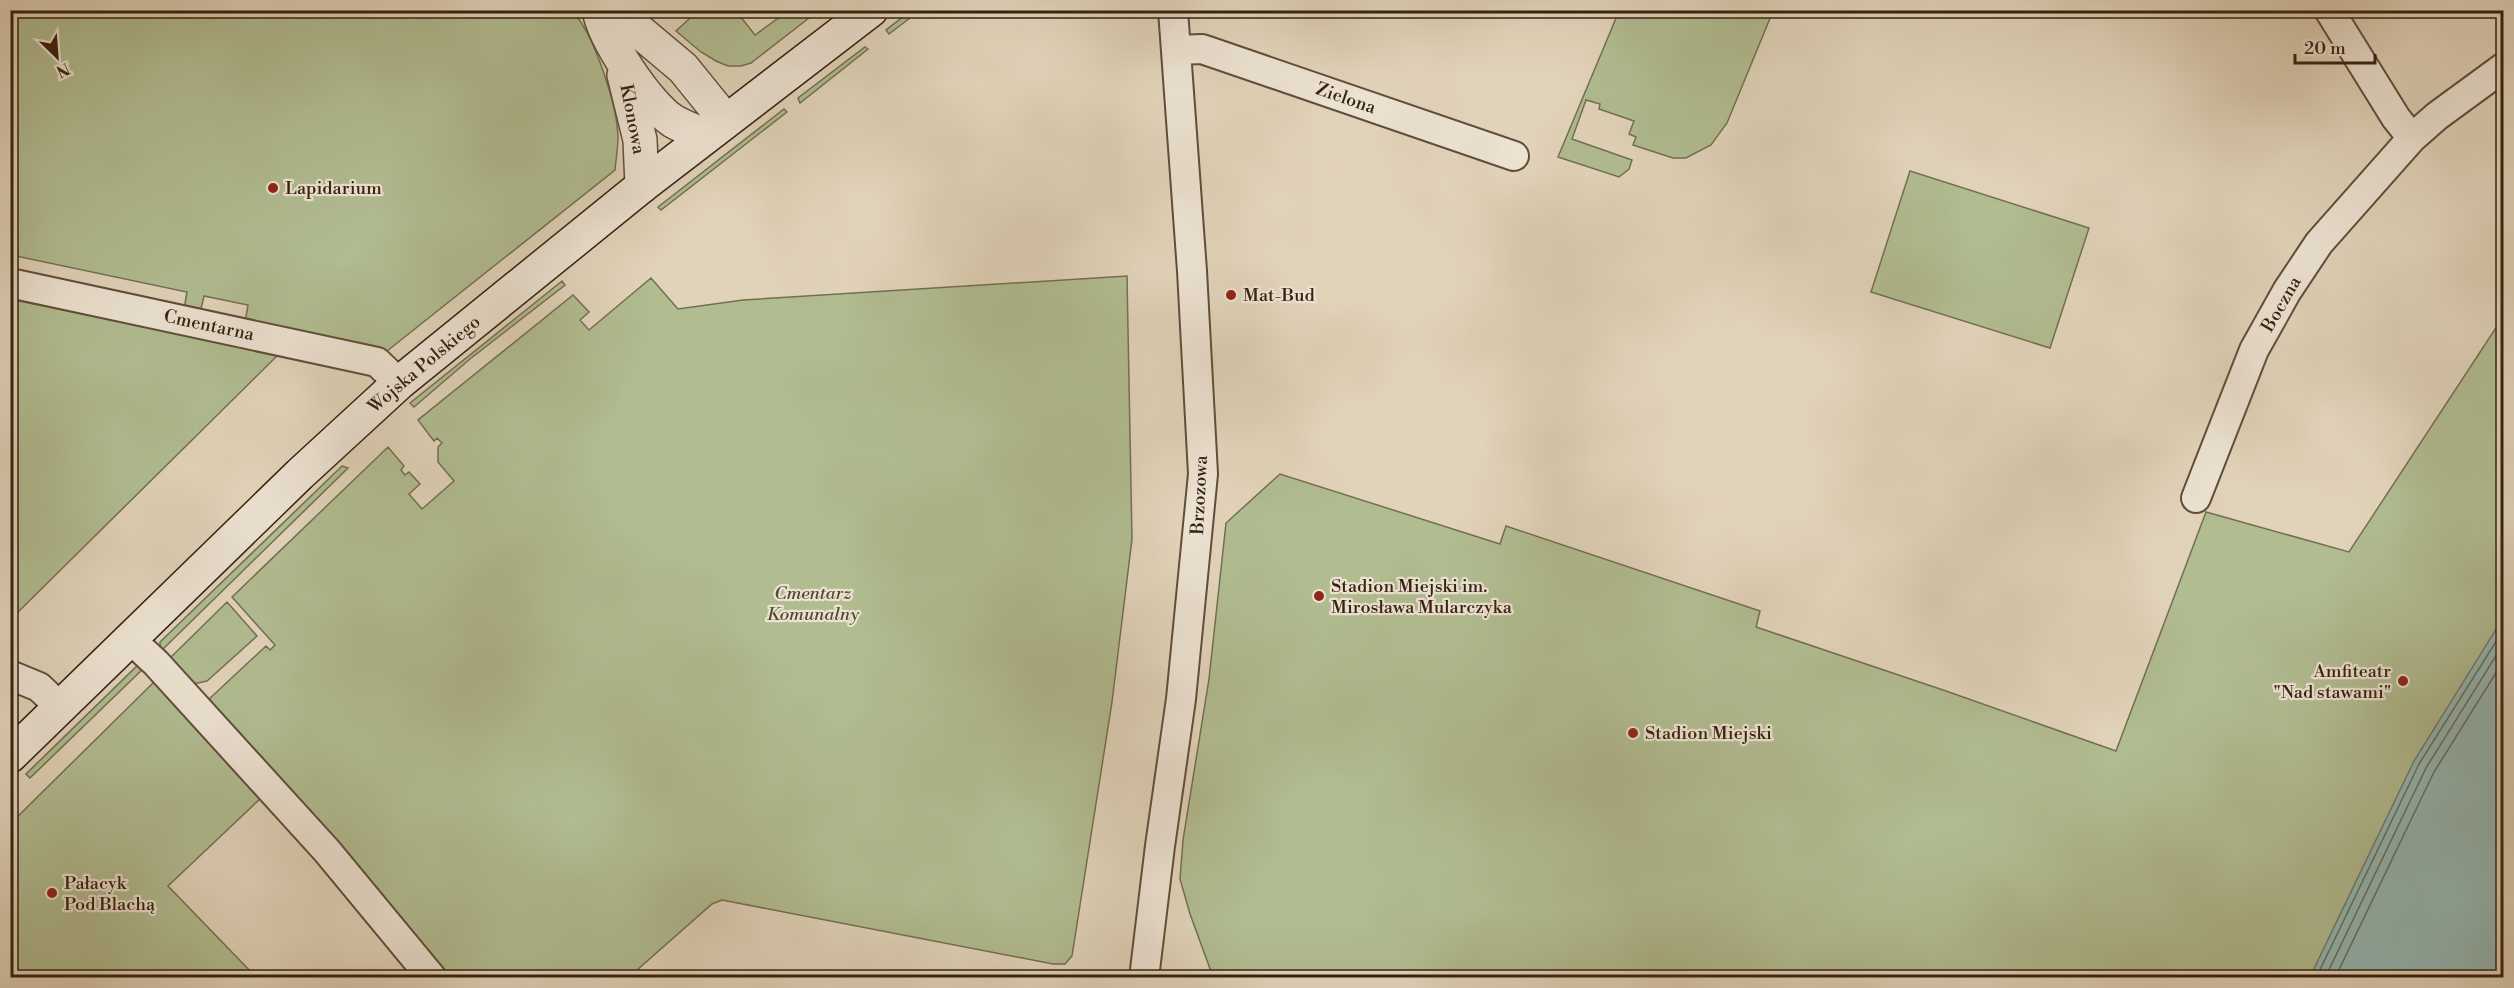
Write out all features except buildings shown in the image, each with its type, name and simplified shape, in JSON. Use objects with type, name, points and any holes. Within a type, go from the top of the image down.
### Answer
[{"type":"main road","name":"Klonowa","points":[[599,10],[601,24],[617,53],[656,107],[672,120],[716,129]]},
{"type":"main road","points":[[614,10],[684,68],[716,129]]},
{"type":"main road","name":"Wojska Polskiego","points":[[10,756],[300,474],[399,383],[642,186],[871,10]]},
{"type":"main road","name":"Klonowa","points":[[617,53],[640,140],[642,186]]},
{"type":"street","name":"Brzozowa","points":[[1153,976],[1160,846],[1183,688],[1203,474],[1173,10]]},
{"type":"street","points":[[2329,10],[2396,118],[2412,138]]},
{"type":"street","name":"Zielona","points":[[1177,50],[1202,48],[1514,156]]},
{"type":"street","name":"Boczna","points":[[2196,498],[2254,350],[2287,291],[2319,243],[2412,138],[2437,116],[2504,67]]},
{"type":"street","name":"Cmentarna","points":[[10,283],[377,362],[399,383]]},
{"type":"street","points":[[130,639],[156,663],[327,851],[432,978]]},
{"type":"street","points":[[10,675],[39,687],[60,707]]},
{"type":"green space","points":[[699,10],[736,11],[755,35],[788,11],[803,11],[809,18],[751,63],[728,66],[701,52],[676,31]]},
{"type":"green space","points":[[912,10],[919,11],[889,34],[886,30]]},
{"type":"green space","points":[[11,11],[572,11],[588,35],[609,89],[617,123],[615,170],[387,351],[245,322],[248,305],[204,296],[200,313],[184,309],[187,292],[11,255]]},
{"type":"green space","points":[[1619,11],[1773,11],[1727,123],[1711,145],[1686,158],[1673,158],[1633,145],[1636,137],[1629,134],[1634,121],[1599,109],[1600,104],[1586,100],[1572,139],[1632,160],[1629,169],[1619,177],[1558,157]]},
{"type":"green space","points":[[865,47],[868,49],[800,103],[798,98]]},
{"type":"green space","points":[[784,109],[787,112],[661,210],[658,207]]},
{"type":"green space","points":[[1910,171],[2089,228],[2050,348],[1871,292]]},
{"type":"green space","name":"Cmentarz Komunalny","points":[[1127,276],[1132,539],[1112,702],[1072,956],[1065,964],[1053,964],[722,900],[712,904],[629,977],[448,977],[208,704],[208,700],[266,646],[270,650],[275,645],[232,597],[388,447],[404,466],[401,470],[405,475],[409,472],[420,484],[409,494],[422,509],[454,481],[438,462],[438,447],[442,443],[437,438],[434,441],[418,420],[573,295],[589,312],[580,320],[589,330],[651,278],[678,309],[743,300]]},
{"type":"green space","points":[[562,281],[565,285],[470,359],[414,407],[410,403]]},
{"type":"green space","points":[[14,300],[279,354],[11,619],[11,303]]},
{"type":"green space","name":"Stadion Miejski","points":[[2503,317],[2503,977],[1213,977],[1180,879],[1183,840],[1209,679],[1226,523],[1280,474],[1500,544],[1506,526],[1760,611],[1756,627],[2116,751],[2206,512],[2349,552]]},
{"type":"green space","points":[[342,466],[348,468],[160,652],[160,642]]},
{"type":"green space","points":[[227,602],[257,636],[207,681],[189,685],[167,661]]},
{"type":"green space","points":[[140,663],[146,666],[30,778],[26,774]]},
{"type":"green space","points":[[155,681],[262,797],[168,886],[256,977],[19,978],[11,968],[11,823]]},
{"type":"water","points":[[2503,618],[2503,977],[2310,977],[2414,761]]},
{"type":"place","name":"Lapidarium","points":[[273,188]]},
{"type":"place","name":"Mat-Bud","points":[[1231,295]]},
{"type":"place","name":"Stadion Miejski im. Mirosława Mularczyka","points":[[1319,596]]},
{"type":"place","name":"Amfiteatr \"Nad stawami\"","points":[[2403,681]]},
{"type":"place","name":"Stadion Miejski","points":[[1633,733]]},
{"type":"place","name":"Pałacyk Pod Blachą","points":[[52,893]]}]
